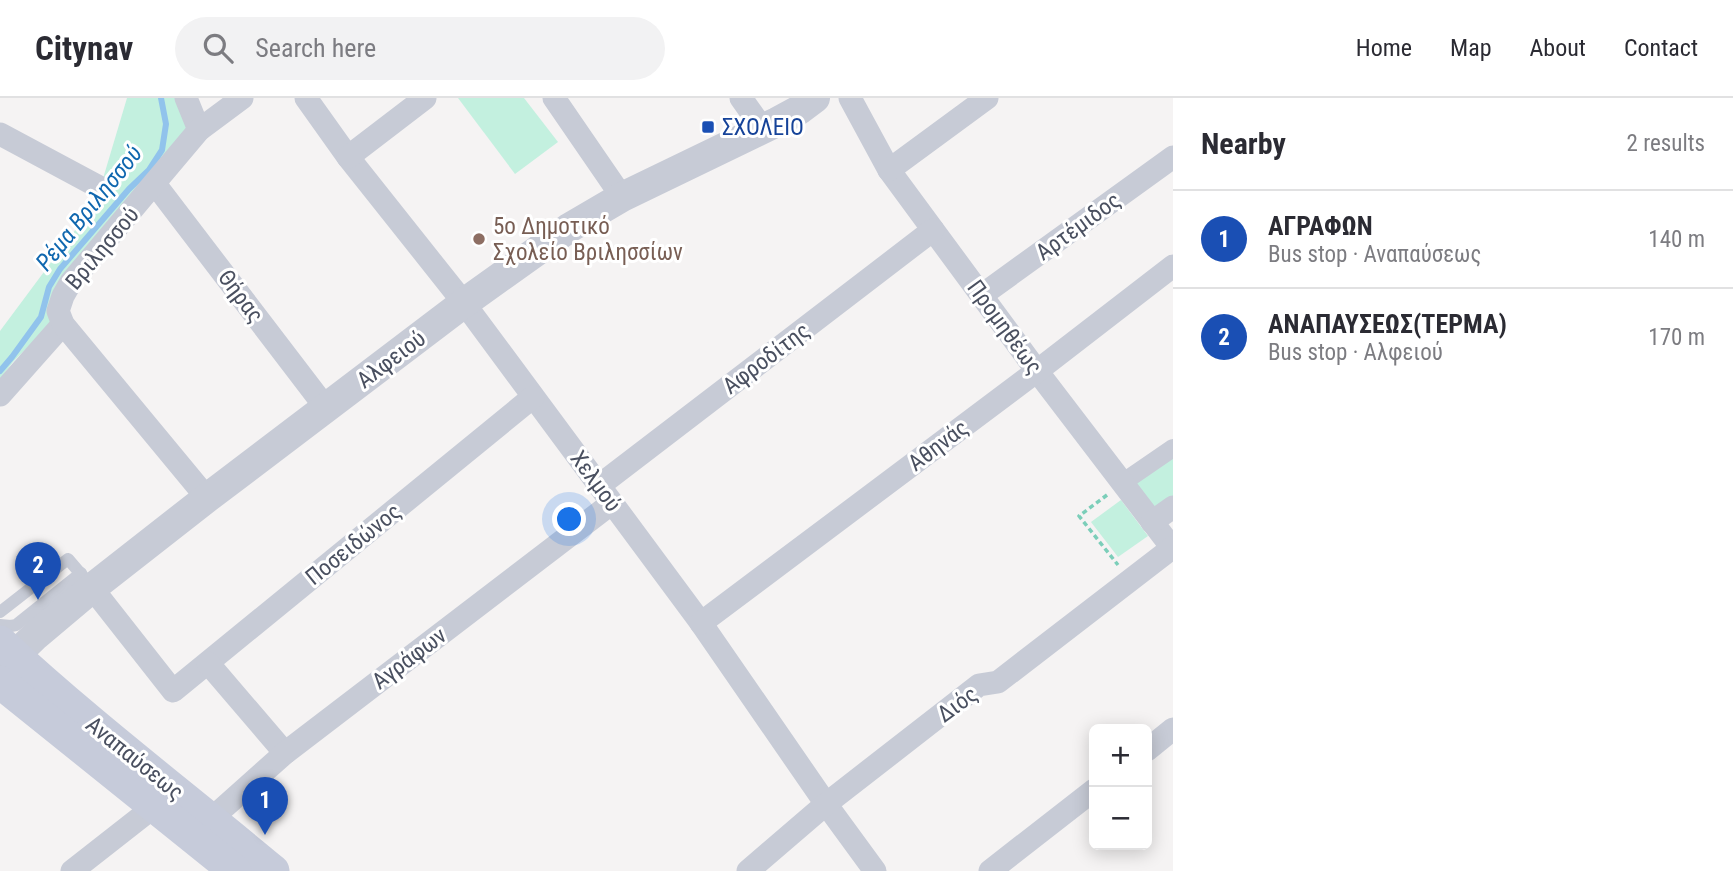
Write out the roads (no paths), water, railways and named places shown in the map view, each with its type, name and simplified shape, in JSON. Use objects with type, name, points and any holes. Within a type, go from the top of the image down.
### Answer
[{"type":"main road","name":"Αναπαύσεως","points":[[4,662],[82,750],[235,871]]},
{"type":"main road","name":"Αναπαύσεως","points":[[4,662],[93,725],[273,871]]},
{"type":"street","points":[[186,98],[200,130]]},
{"type":"street","name":"Βριλησσού","points":[[0,395],[63,324],[58,311],[66,289],[200,130],[242,98]]},
{"type":"street","name":"Χελμού","points":[[306,98],[348,157],[464,303],[701,623],[875,871]]},
{"type":"street","points":[[348,157],[425,98]]},
{"type":"street","points":[[554,98],[622,197]]},
{"type":"street","points":[[741,98],[764,129]]},
{"type":"street","name":"Αλφειού","points":[[4,662],[35,635],[87,580],[207,498],[464,303],[569,228],[622,197],[764,129],[815,98]]},
{"type":"street","name":"Προμηθέως","points":[[850,98],[889,170],[1172,548]]},
{"type":"street","points":[[889,170],[987,98]]},
{"type":"street","points":[[0,134],[99,187]]},
{"type":"street","name":"Αρτέμιδος","points":[[982,295],[1173,156]]},
{"type":"street","name":"Θήρας","points":[[155,184],[326,408]]},
{"type":"street","name":"Αφροδίτης","points":[[606,494],[933,230]]},
{"type":"street","name":"Αθηνάς","points":[[701,623],[1037,371],[1170,277]]},
{"type":"street","points":[[63,324],[207,498]]},
{"type":"street","name":"Ποσειδώνος","points":[[87,580],[173,691],[533,397]]},
{"type":"street","points":[[1122,483],[1173,448]]},
{"type":"street","name":"Αγράφων","points":[[211,819],[285,753],[606,494]]},
{"type":"street","points":[[1152,522],[1173,507]]},
{"type":"street","name":"Διός","points":[[748,871],[826,804],[979,685],[998,682],[1172,548]]},
{"type":"street","points":[[208,663],[285,753]]},
{"type":"street","points":[[1152,746],[1173,729]]},
{"type":"street","points":[[990,871],[1089,794]]},
{"type":"street","points":[[72,871],[155,806]]},
{"type":"lane","points":[[0,612],[68,559],[87,580],[16,625],[0,625]]},
{"type":"waterway","name":"Ρέμα Βριλησσού","points":[[0,371],[41,317],[49,287],[60,269],[129,189],[149,170],[162,150],[166,124],[161,98]]},
{"type":"place","name":"ΣΧΟΛΕΙΟ","points":[[708,127]]},
{"type":"place","name":"5ο Δημοτικό Σχολείο Βριλησσίων","points":[[479,239]]},
{"type":"place","name":"ΑΝΑΠΑΥΣΕΩΣ(ΤΕΡΜΑ)","points":[[38,600]]},
{"type":"place","name":"ΑΓΡΑΦΩΝ","points":[[265,835]]}]
